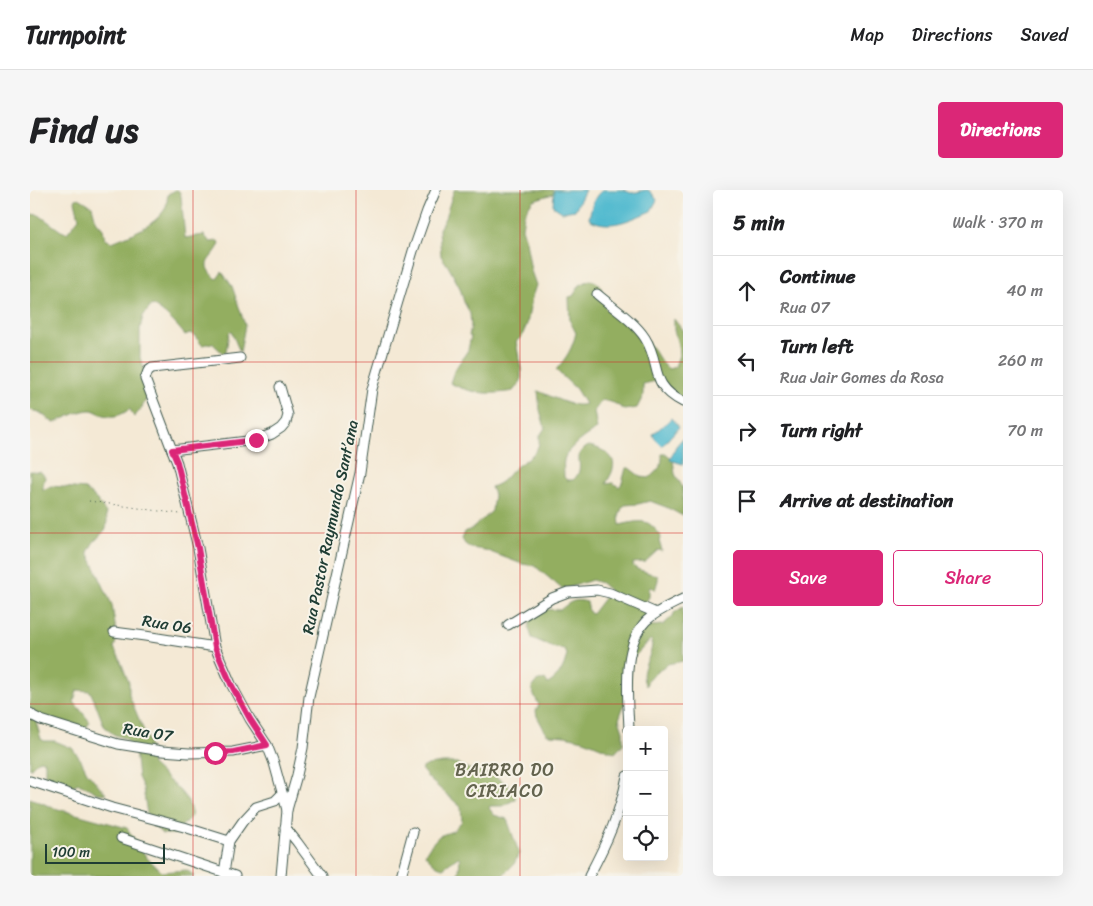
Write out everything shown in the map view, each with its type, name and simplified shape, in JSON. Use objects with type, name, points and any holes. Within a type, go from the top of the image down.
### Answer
[{"type":"street","name":"Rua Pastor Raymundo Sant’ana","points":[[280,876],[287,810],[303,748],[310,697],[360,473],[372,389],[413,250],[436,190]]},
{"type":"street","points":[[597,294],[645,338],[660,382],[665,390],[683,402]]},
{"type":"street","points":[[240,358],[152,368],[148,371],[145,379],[177,462],[198,548],[215,647],[231,684],[267,745],[287,810]]},
{"type":"street","points":[[172,450],[256,440],[272,434],[281,428],[286,422],[288,415],[280,386]]},
{"type":"street","points":[[508,625],[538,605],[568,592],[597,590],[610,593],[656,613]]},
{"type":"street","points":[[629,726],[628,672],[635,638],[646,621],[656,613],[683,599]]},
{"type":"street","name":"Rua 06","points":[[114,632],[215,647]]},
{"type":"street","name":"Rua 07","points":[[30,713],[41,720],[118,744],[162,751],[189,753],[233,752],[267,745]]},
{"type":"street","points":[[30,781],[112,808],[229,841]]},
{"type":"street","points":[[224,873],[229,841],[256,807],[274,801],[282,794]]},
{"type":"street","points":[[589,876],[613,826],[623,794]]},
{"type":"street","points":[[285,828],[322,876]]},
{"type":"street","points":[[401,876],[412,832]]},
{"type":"street","points":[[121,838],[235,876]]},
{"type":"path","points":[[89,501],[190,516]]},
{"type":"green space","points":[[176,190],[179,191],[181,196],[185,238],[204,235],[210,242],[218,241],[220,243],[208,261],[207,268],[217,279],[222,272],[232,286],[245,325],[240,352],[231,331],[224,354],[212,343],[202,345],[190,333],[185,335],[170,318],[152,305],[143,316],[140,329],[140,358],[145,371],[147,398],[134,417],[130,409],[115,416],[102,415],[88,410],[54,423],[39,412],[30,410],[30,214],[39,215],[61,231],[67,233],[79,218],[75,201],[79,198],[92,206],[96,221],[103,229],[105,239],[112,242],[141,229],[155,220],[165,209],[168,194]]},
{"type":"green space","points":[[454,190],[561,190],[560,192],[533,200],[524,214],[522,228],[531,271],[536,285],[527,324],[522,336],[516,342],[521,369],[521,381],[513,391],[481,393],[450,383],[454,371],[468,350],[471,336],[469,336],[471,326],[470,313],[460,288],[441,256],[439,229],[445,218]]},
{"type":"green space","points":[[590,280],[596,282],[601,288],[605,307],[608,311],[634,327],[669,369],[675,367],[679,355],[674,330],[674,319],[683,331],[683,399],[656,381],[643,384],[643,396],[637,408],[625,410],[614,403],[602,400],[594,411],[597,429],[573,446],[564,460],[564,477],[567,480],[573,480],[579,472],[579,457],[582,450],[589,446],[598,448],[610,456],[614,464],[606,484],[613,483],[619,487],[626,468],[629,468],[641,477],[649,478],[659,468],[662,462],[662,454],[667,454],[673,460],[675,474],[683,488],[683,516],[650,501],[625,505],[619,516],[620,525],[645,522],[653,527],[661,536],[659,541],[662,551],[658,550],[645,562],[633,563],[633,566],[658,576],[655,590],[652,587],[649,588],[649,597],[646,604],[650,626],[663,625],[674,613],[683,607],[683,661],[667,664],[648,679],[646,686],[643,673],[651,651],[651,639],[632,659],[629,696],[619,719],[623,731],[623,744],[615,753],[584,740],[546,733],[537,716],[536,711],[539,705],[532,687],[536,682],[545,679],[548,684],[556,678],[563,668],[567,654],[564,649],[555,648],[532,638],[529,628],[531,612],[538,609],[560,610],[575,601],[583,601],[587,602],[589,612],[592,614],[609,590],[601,583],[592,580],[561,588],[535,566],[522,564],[485,550],[471,548],[462,539],[465,532],[473,528],[492,511],[494,495],[491,487],[503,481],[516,467],[532,455],[538,447],[539,437],[545,428],[540,410],[538,391],[575,405],[585,404],[576,389],[556,370],[569,353],[573,344],[576,333],[570,321],[569,297],[573,296],[580,285]]},
{"type":"green space","points":[[30,471],[41,472],[45,477],[43,490],[51,486],[85,489],[97,500],[106,513],[106,529],[93,543],[88,552],[112,605],[117,638],[114,648],[129,683],[129,695],[148,741],[152,765],[188,801],[192,815],[175,834],[162,834],[153,825],[147,814],[143,788],[138,777],[135,751],[126,739],[113,734],[104,726],[90,691],[77,690],[74,702],[90,722],[83,733],[36,722],[41,739],[44,741],[55,741],[72,748],[87,772],[106,794],[97,793],[79,783],[65,789],[51,787],[45,776],[45,762],[41,760],[30,769]]},
{"type":"green space","points":[[458,763],[468,769],[494,776],[507,784],[516,799],[502,806],[490,806],[489,808],[494,815],[507,819],[519,853],[514,864],[502,876],[457,876],[460,858],[458,857],[443,868],[436,865],[425,854],[439,836],[453,831],[462,821],[461,807],[429,779],[421,769],[428,765]]},
{"type":"green space","points":[[30,798],[54,808],[127,828],[147,858],[162,872],[187,870],[194,876],[30,876]]},
{"type":"water","points":[[554,190],[585,190],[575,210],[562,212],[553,206]]},
{"type":"water","points":[[603,190],[624,190],[631,193],[647,190],[657,200],[651,211],[628,220],[605,224],[589,219],[595,199]]},
{"type":"water","points":[[672,418],[679,427],[662,446],[653,434]]},
{"type":"water","points":[[683,438],[683,464],[670,460],[676,446]]},
{"type":"district","name":"BAIRRO DO CIRIACO","points":[[505,780]]},
{"type":"route","points":[[215,753],[233,752],[267,745],[231,684],[215,647],[198,548],[177,462],[172,450],[256,440]]}]
